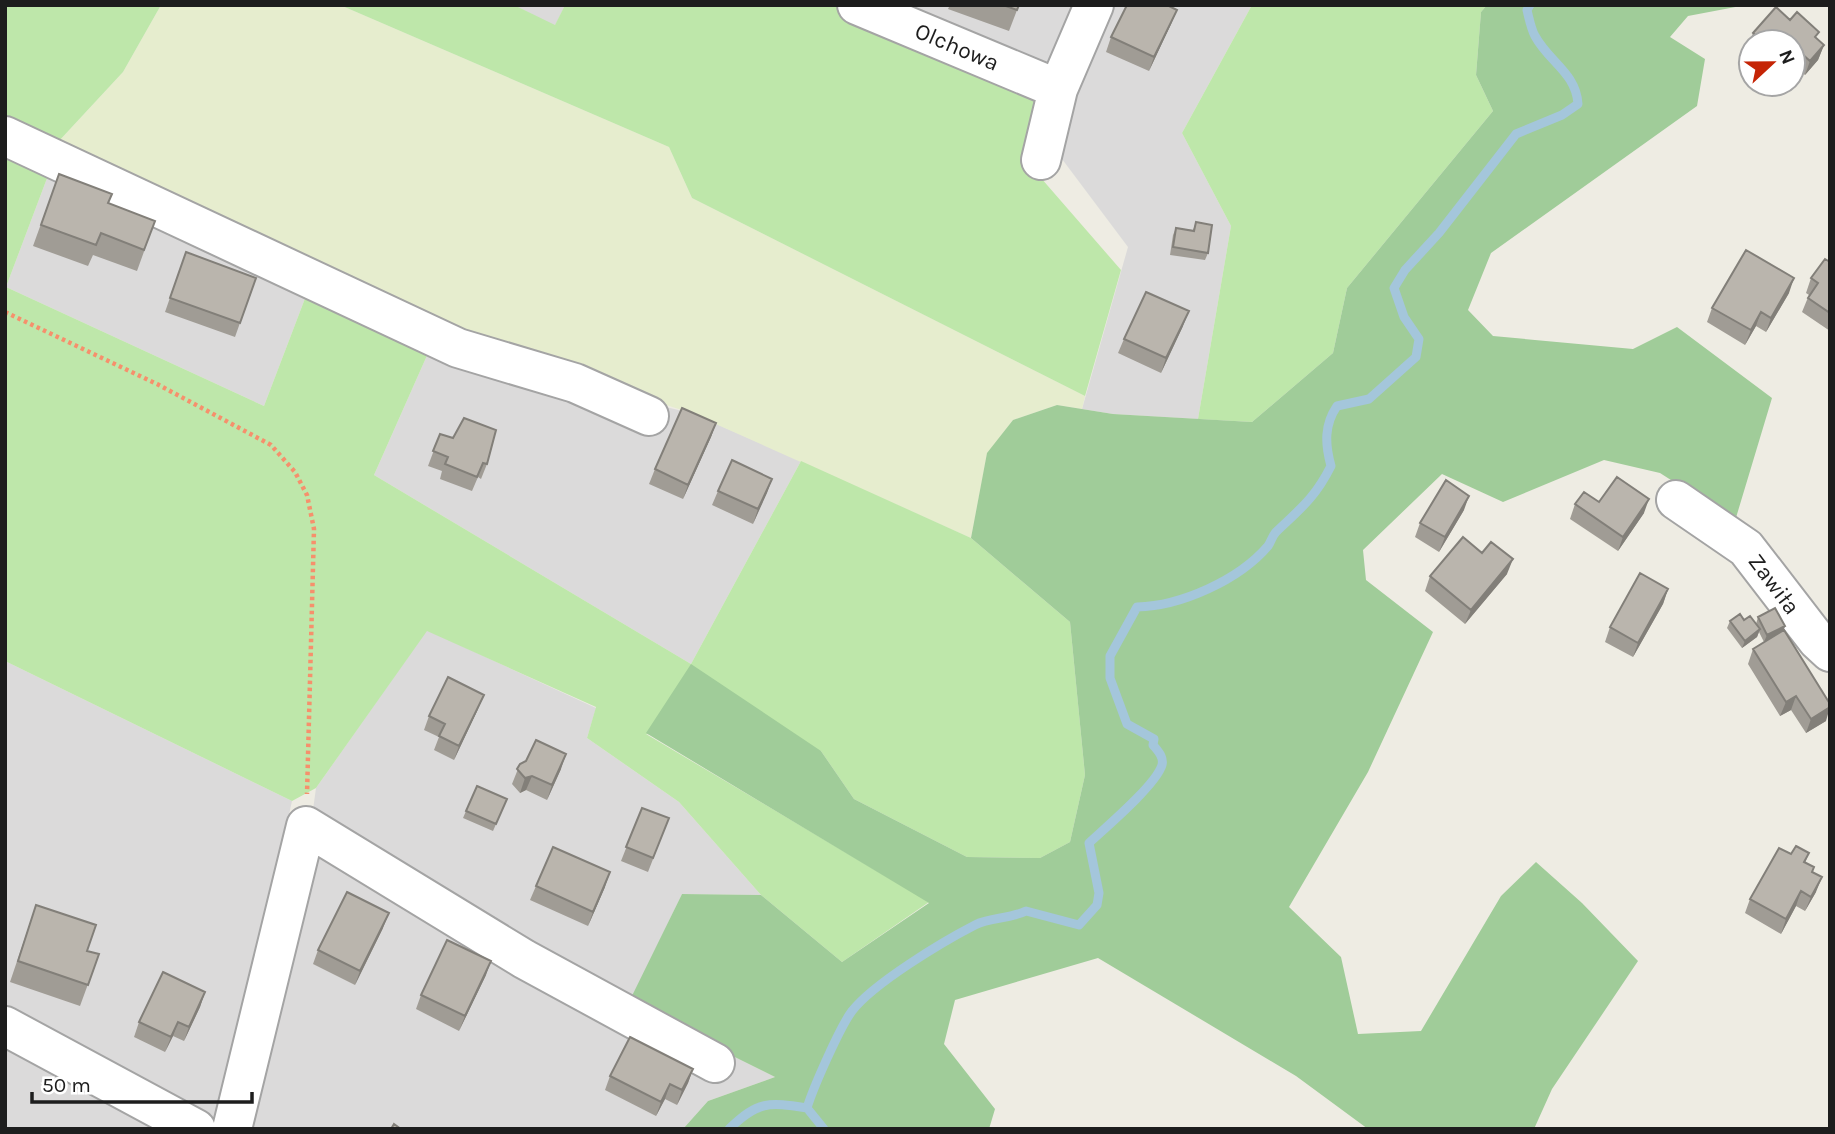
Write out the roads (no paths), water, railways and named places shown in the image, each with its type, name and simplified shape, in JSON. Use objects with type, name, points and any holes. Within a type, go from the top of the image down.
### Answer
[{"type":"street","name":"Olchowa","points":[[857,5],[1058,89]]},
{"type":"street","points":[[1041,160],[1058,89],[1094,5]]},
{"type":"street","points":[[5,136],[458,348],[575,383],[649,416]]},
{"type":"street","name":"Zawiła","points":[[1676,500],[1746,548],[1817,640],[1830,652]]},
{"type":"street","points":[[232,1129],[306,826],[524,959],[715,1063]]},
{"type":"street","points":[[5,1026],[196,1129]]},
{"type":"waterway","points":[[824,1129],[807,1108],[810,1099],[847,1019],[876,988],[927,952],[981,922],[1026,911],[1079,925],[1097,905],[1099,893],[1089,843],[1140,795],[1162,765],[1160,754],[1153,745],[1154,739],[1127,724],[1110,678],[1110,656],[1137,607],[1172,602],[1208,589],[1256,558],[1268,546],[1273,535],[1313,495],[1331,466],[1327,435],[1337,406],[1369,399],[1416,357],[1419,339],[1404,317],[1394,288],[1405,270],[1439,233],[1516,134],[1562,115],[1578,104],[1572,84],[1534,33],[1527,10],[1530,5]]},
{"type":"waterway","points":[[729,1129],[756,1108],[773,1105],[807,1108]]}]
